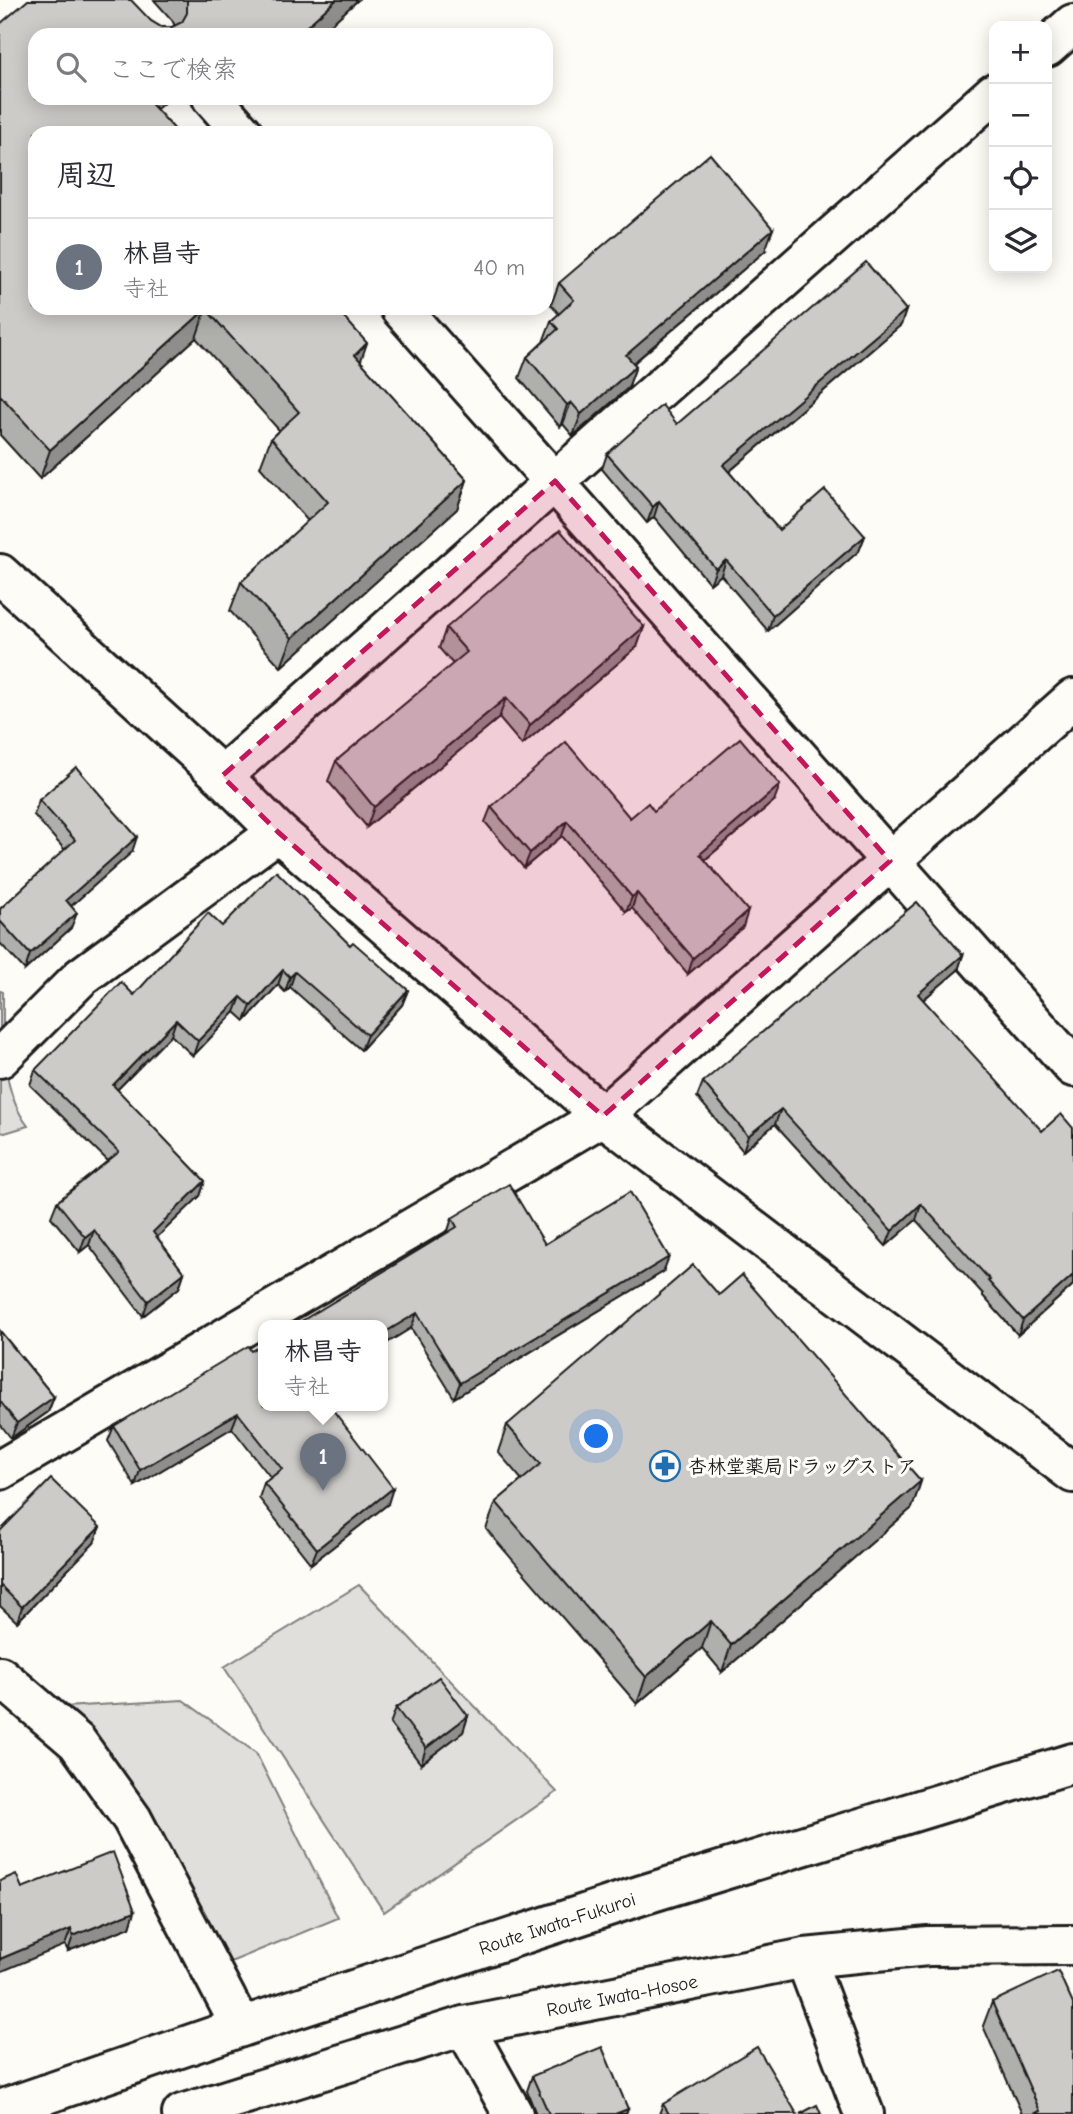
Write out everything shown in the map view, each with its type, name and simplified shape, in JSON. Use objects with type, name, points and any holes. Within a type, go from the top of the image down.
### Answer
[{"type":"street","points":[[1052,43],[1073,24]]},
{"type":"street","points":[[222,776],[989,97]]},
{"type":"street","points":[[218,105],[237,126]]},
{"type":"street","points":[[406,315],[1073,1067]]},
{"type":"street","points":[[0,575],[222,776],[278,832],[603,1116],[1073,1473]]},
{"type":"street","points":[[0,1470],[603,1116],[1073,699]]},
{"type":"street","points":[[7,1038],[81,977],[278,832]]},
{"type":"street","points":[[0,1676],[77,1742],[132,1819],[242,2027]]},
{"type":"street","name":"Route Iwata-Fukuroi","points":[[0,2108],[642,1895],[1073,1763]]},
{"type":"street","name":"Route Iwata-Hosoe","points":[[182,2114],[232,2107],[464,2026],[805,1958],[928,1946],[1073,1945]]},
{"type":"street","points":[[805,1958],[864,2114]]},
{"type":"street","points":[[464,2026],[513,2114]]},
{"type":"highlighted area","points":[[555,481],[890,861],[603,1116],[278,832],[222,776]]},
{"type":"shaded area","points":[[0,991],[3,992],[8,1079],[12,1096],[28,1126],[5,1133],[0,1132]]},
{"type":"shaded area","points":[[359,1585],[557,1792],[384,1912],[224,1667]]},
{"type":"shaded area","points":[[183,1700],[256,1753],[338,1918],[211,1970],[65,1707]]},
{"type":"building","points":[[28,0],[131,0],[151,21],[161,27],[172,27],[182,22],[187,13],[187,0],[336,0],[305,28],[28,28],[28,105],[152,105],[172,126],[28,126],[28,315],[199,315],[50,450],[0,395],[0,24]]},
{"type":"building","points":[[710,154],[773,229],[626,355],[636,366],[581,414],[571,402],[567,405],[527,357],[558,329],[551,321],[574,300],[559,283]]},
{"type":"building","points":[[866,262],[906,310],[723,465],[779,530],[825,490],[865,536],[773,615],[726,560],[716,569],[659,501],[653,507],[607,454],[662,405],[677,424]]},
{"type":"building","points":[[211,315],[342,315],[367,343],[355,355],[467,480],[292,638],[241,582],[328,502],[271,438],[299,412]]},
{"type":"building","points":[[560,530],[644,627],[530,725],[506,698],[374,807],[336,761],[467,652],[446,628]]},
{"type":"building","points":[[740,738],[780,785],[700,854],[748,911],[693,958],[637,893],[632,897],[567,821],[530,853],[491,807],[566,742],[630,818],[648,803],[654,811]]},
{"type":"building","points":[[76,767],[137,837],[66,900],[77,913],[30,954],[0,921],[0,909],[75,840],[39,800]]},
{"type":"building","points":[[276,871],[350,945],[353,942],[408,990],[367,1035],[295,972],[290,977],[283,970],[251,1006],[241,997],[198,1041],[176,1020],[113,1085],[205,1181],[153,1232],[184,1273],[148,1301],[94,1230],[85,1237],[57,1202],[119,1152],[35,1070],[121,982],[134,995],[208,913],[222,926]]},
{"type":"building","points":[[917,902],[963,955],[918,994],[1042,1131],[1061,1114],[1073,1128],[1073,1275],[1023,1320],[921,1204],[892,1231],[781,1109],[748,1136],[703,1082]]},
{"type":"building","points":[[509,1184],[545,1244],[630,1192],[669,1257],[460,1383],[417,1313],[388,1330],[388,1320],[303,1320],[457,1227],[452,1218]]},
{"type":"building","points":[[693,1265],[719,1295],[742,1275],[921,1481],[731,1645],[711,1621],[646,1677],[496,1502],[541,1464],[507,1425]]},
{"type":"building","points":[[0,1331],[54,1397],[17,1423],[0,1401]]},
{"type":"building","points":[[248,1346],[251,1351],[258,1347],[258,1411],[334,1411],[393,1488],[317,1549],[264,1483],[282,1469],[238,1413],[140,1470],[114,1426]]},
{"type":"building","points":[[51,1479],[100,1527],[22,1607],[0,1585],[0,1531]]},
{"type":"building","points":[[439,1677],[468,1716],[426,1748],[396,1708]]},
{"type":"building","points":[[113,1852],[135,1911],[73,1936],[71,1929],[0,1959],[0,1881],[16,1874],[22,1888]]},
{"type":"building","points":[[1058,1971],[1073,2004],[1073,2114],[1034,2114],[1040,2111],[992,2002]]},
{"type":"building","points":[[602,2047],[628,2109],[615,2114],[549,2114],[532,2076]]},
{"type":"building","points":[[757,2047],[797,2114],[669,2114],[663,2104]]},
{"type":"building","points":[[817,2105],[821,2114],[800,2114]]},
{"type":"place","name":"杏林堂薬局ドラッグストア","points":[[665,1466]]},
{"type":"place","name":"林昌寺","points":[[323,1491]]}]
